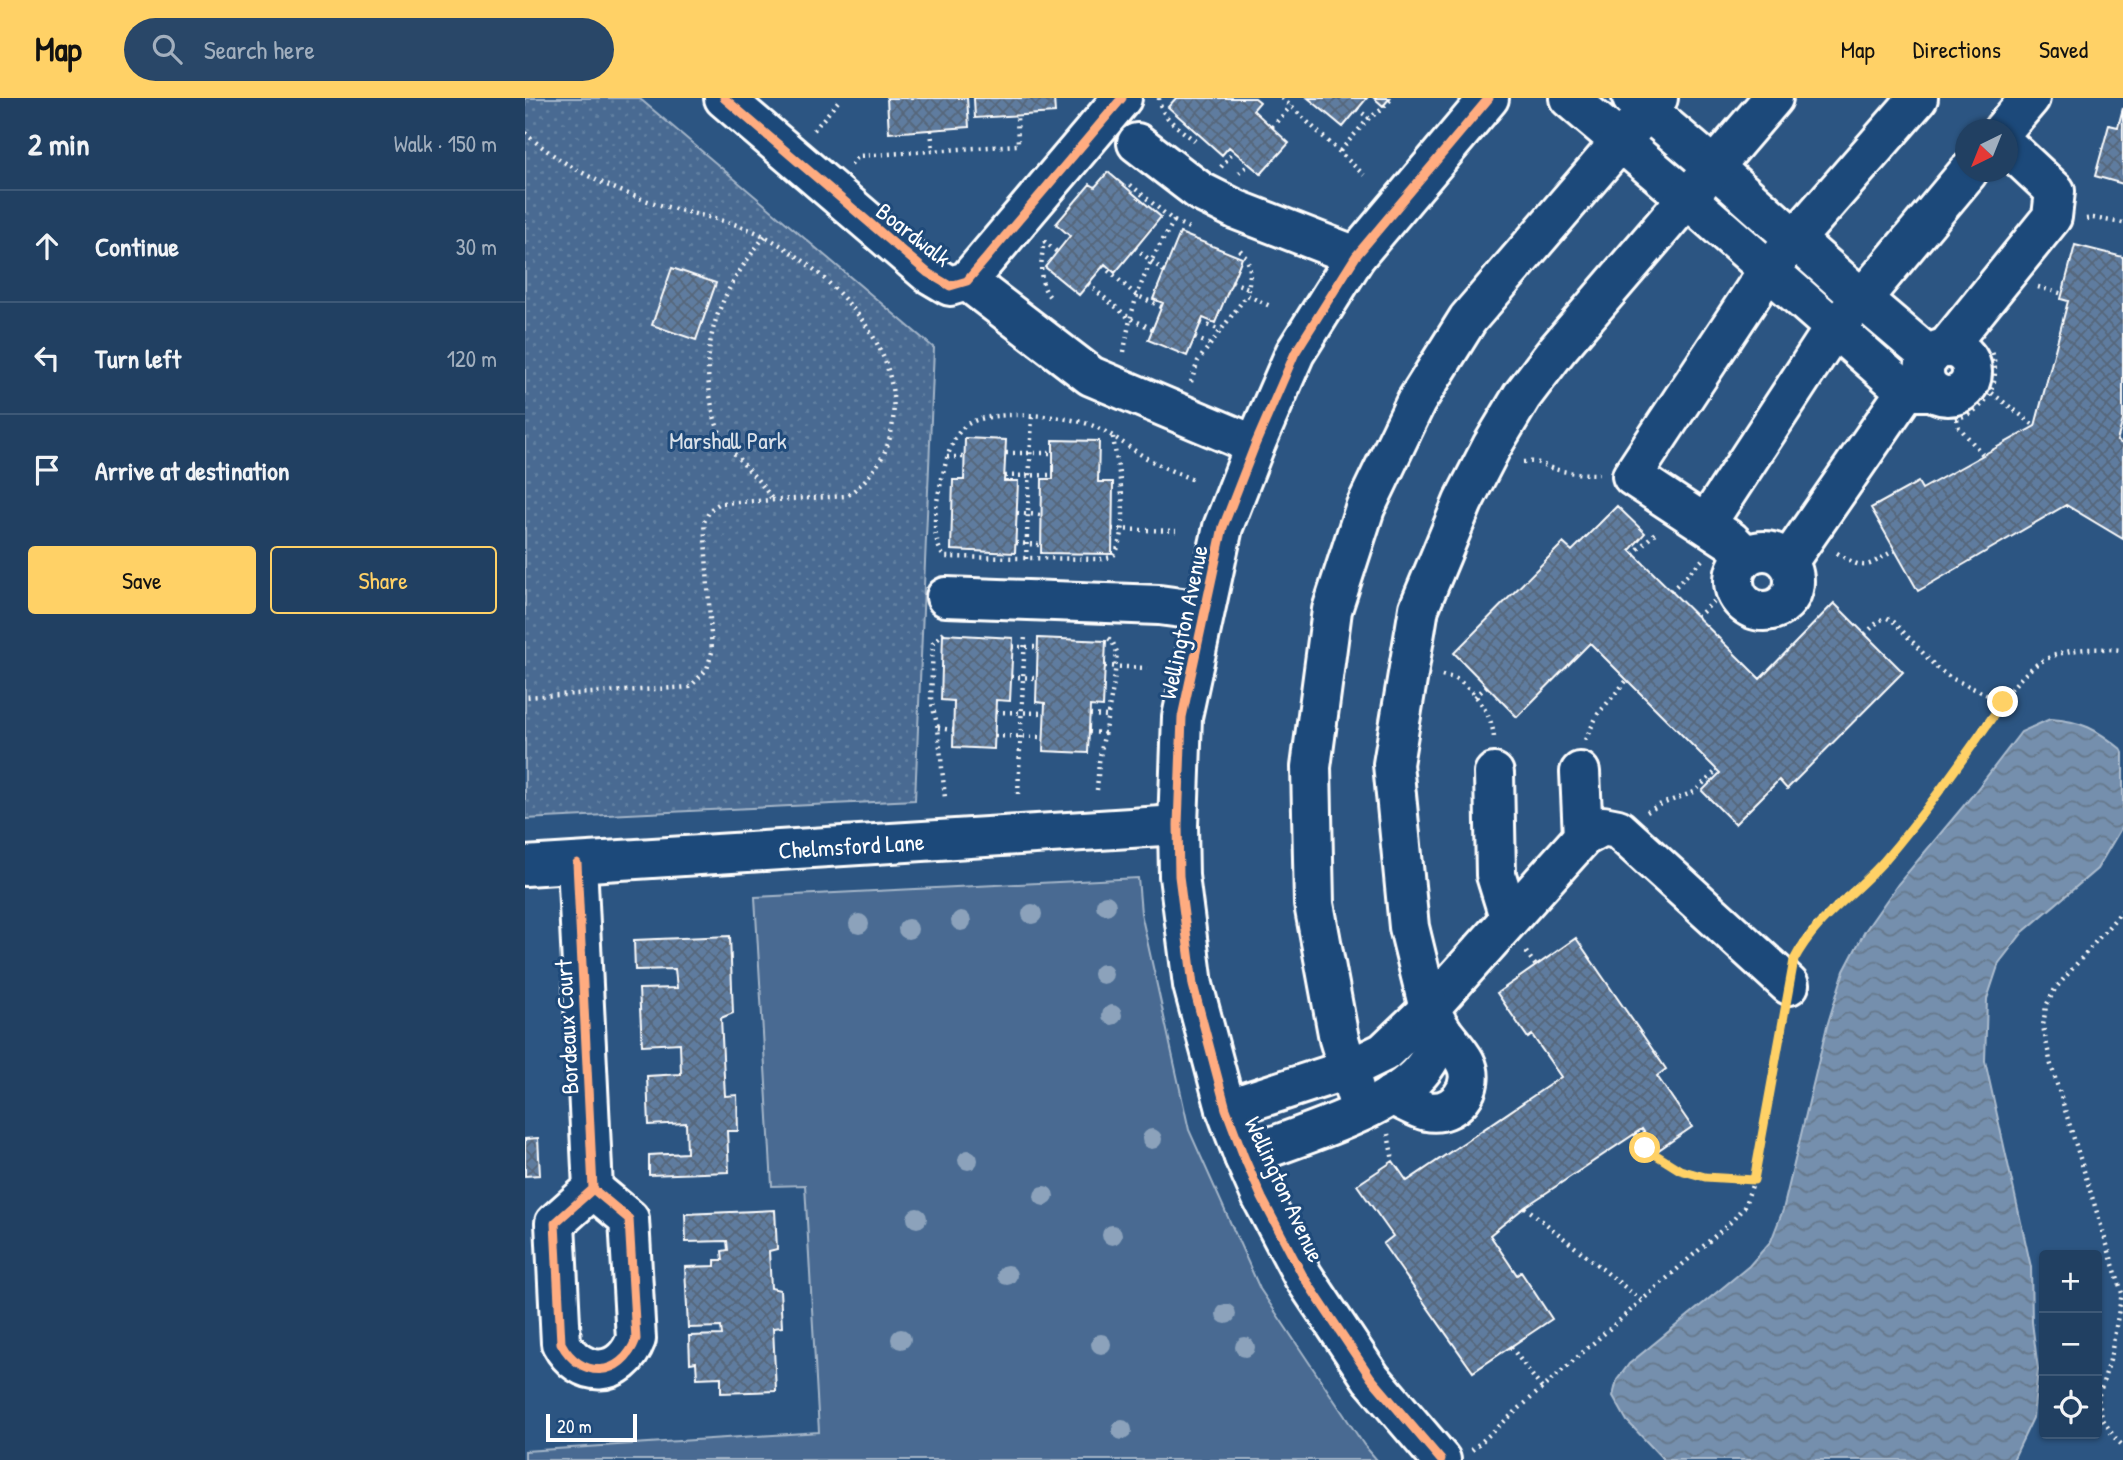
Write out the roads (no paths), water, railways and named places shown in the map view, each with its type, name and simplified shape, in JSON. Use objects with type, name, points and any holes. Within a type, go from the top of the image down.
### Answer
[{"type":"street","name":"Boardwalk","points":[[724,98],[928,273],[950,286],[967,281],[1122,98]]},
{"type":"street","name":"Wellington Avenue","points":[[1456,1456],[1371,1378],[1303,1276],[1262,1198],[1226,1109],[1193,985],[1179,876],[1178,825],[1182,717],[1223,527],[1255,446],[1295,353],[1356,256],[1489,98]]},
{"type":"street","points":[[1569,98],[1834,328],[1934,381]]},
{"type":"street","points":[[1244,1157],[1376,1103],[1413,1080],[1436,1050],[1435,1020],[1409,927],[1393,764],[1419,608],[1462,502],[1522,396],[1557,350],[1773,98]]},
{"type":"street","points":[[1746,556],[1731,541],[1706,540],[1632,476],[1769,270],[1918,98]]},
{"type":"street","points":[[2012,119],[2030,98]]},
{"type":"street","points":[[1376,1103],[1349,1069],[1339,1039],[1314,904],[1311,768],[1332,610],[1365,508],[1416,402],[1468,319],[1622,143],[1646,102],[1715,168],[1862,299],[1934,381]]},
{"type":"street","points":[[1137,143],[1201,192],[1262,221],[1356,256]]},
{"type":"street","points":[[1788,562],[1934,381],[2052,217],[2055,191],[2018,156]]},
{"type":"street","points":[[1706,540],[1834,328],[1862,299],[1960,182]]},
{"type":"street","name":"Boardwalk","points":[[967,281],[1091,376],[1255,446]]},
{"type":"street","points":[[1764,550],[1773,552],[1788,562],[1794,582],[1787,601],[1779,607],[1759,611],[1741,601],[1735,592],[1735,572],[1746,556],[1764,550]]},
{"type":"street","points":[[946,614],[1159,605],[1204,611]]},
{"type":"street","points":[[1580,772],[1600,833],[1789,985]]},
{"type":"street","points":[[1494,773],[1496,875],[1509,917]]},
{"type":"street","name":"Chelmsford Lane","points":[[525,866],[1178,825]]},
{"type":"street","points":[[1226,1109],[1349,1069],[1384,1052],[1435,1020],[1509,917],[1600,833]]},
{"type":"street","name":"Bordeaux Court","points":[[577,863],[593,1189]]},
{"type":"water","points":[[2050,719],[2088,727],[2121,749],[2123,825],[2097,869],[2023,932],[1999,963],[1987,999],[1985,1061],[2031,1267],[2032,1322],[2038,1369],[2033,1418],[2013,1460],[1664,1460],[1627,1421],[1613,1396],[1617,1380],[1629,1364],[1749,1266],[1771,1241],[1783,1210],[1827,1026],[1844,971],[1865,931],[1898,884],[2021,732]]},
{"type":"park label","name":"Marshall Park","points":[[728,440]]}]
